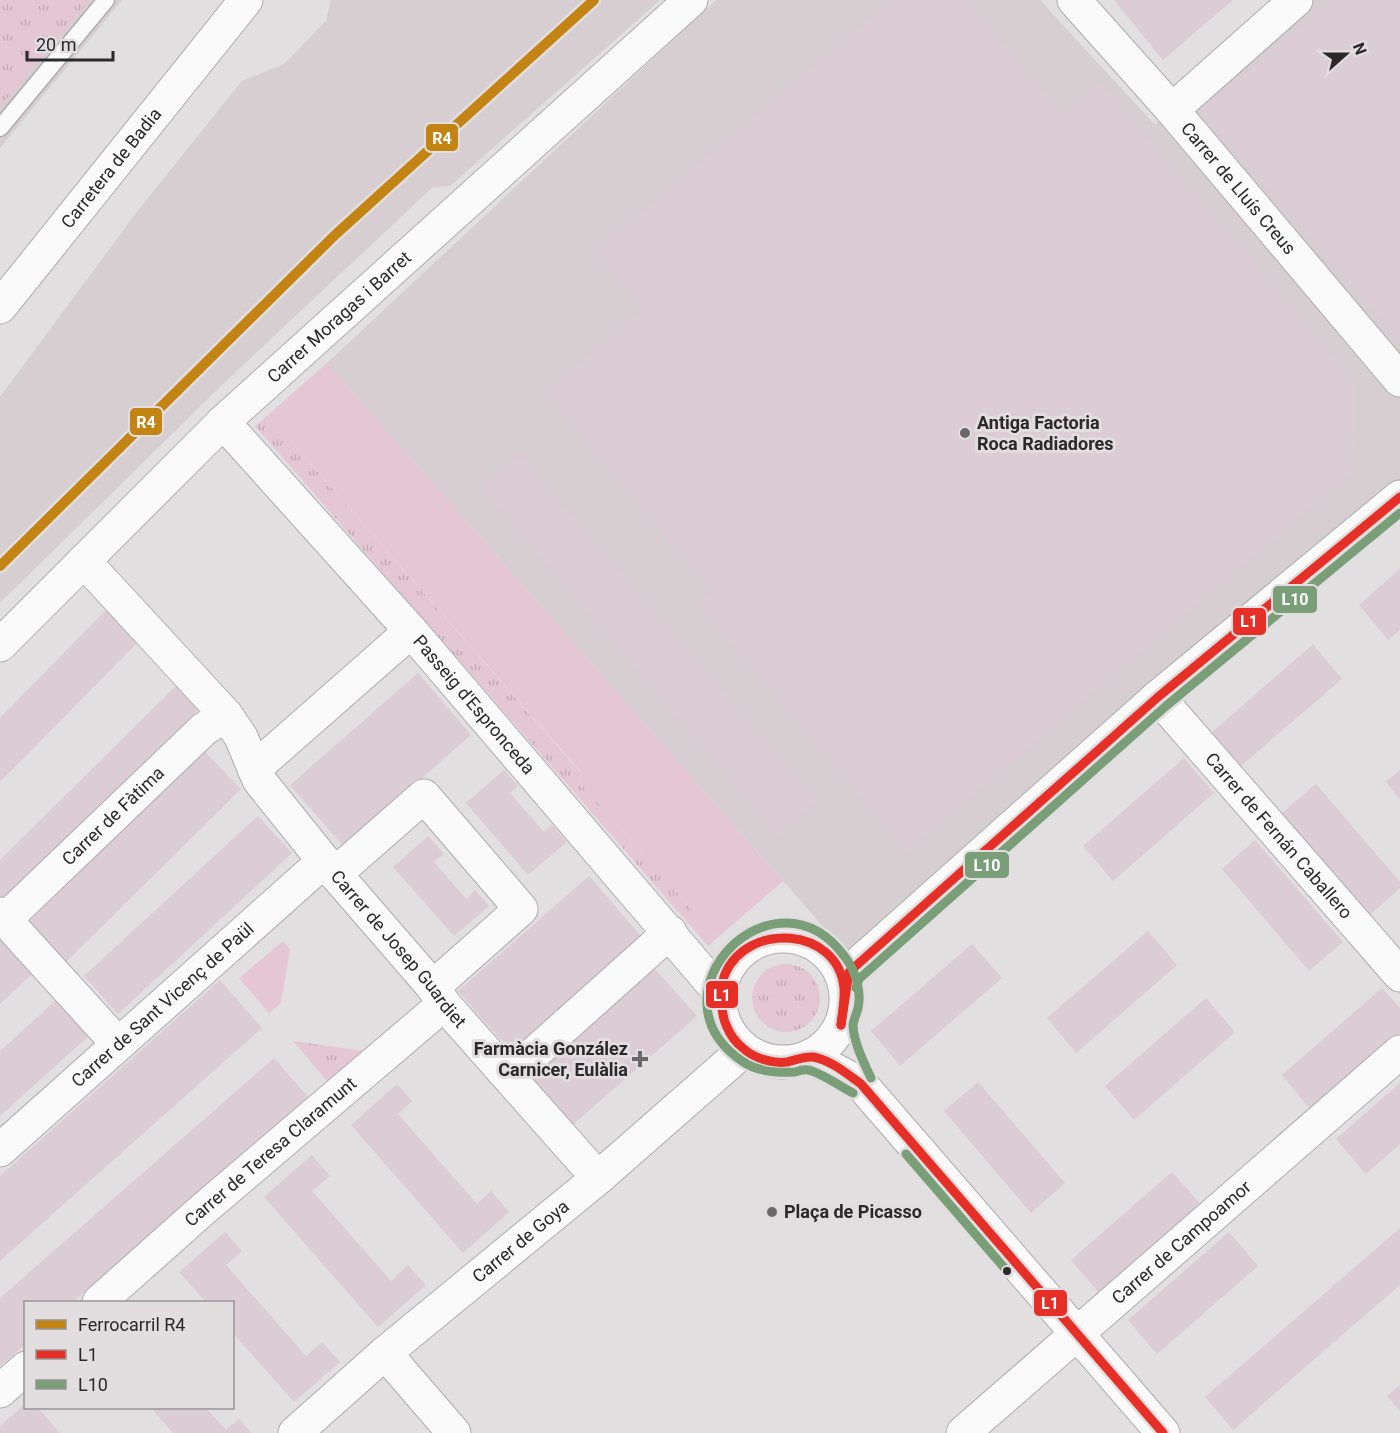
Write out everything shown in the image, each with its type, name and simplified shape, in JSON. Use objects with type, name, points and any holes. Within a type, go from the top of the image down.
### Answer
[{"type":"street","points":[[222,28],[240,0]]},
{"type":"street","points":[[222,28],[246,0]]},
{"type":"street","name":"Carrer Moragas i Barret","points":[[0,645],[224,422],[691,0]]},
{"type":"street","name":"Carrer de Lluís Creus","points":[[1074,0],[1172,110],[1400,380]]},
{"type":"street","points":[[1172,110],[1296,0]]},
{"type":"street","name":"Carretera de Badia","points":[[0,307],[222,28]]},
{"type":"street","name":"Passeig d'Espronceda","points":[[224,422],[411,631],[720,993]]},
{"type":"street","points":[[845,984],[849,972],[1158,697],[1400,497]]},
{"type":"street","name":"Carrer de Josep Guardiet","points":[[84,561],[226,715],[241,737],[260,780],[329,867],[598,1178]]},
{"type":"street","points":[[254,769],[411,631]]},
{"type":"street","name":"Carrer de Fernán Caballero","points":[[1158,697],[1400,975]]},
{"type":"street","name":"Carrer de Fàtima","points":[[1,916],[14,911],[204,729],[226,715]]},
{"type":"street","name":"Carrer de Sant Vicenç de Paül","points":[[0,1150],[118,1044],[329,867],[424,796],[521,909],[439,996]]},
{"type":"street","points":[[1,916],[118,1044]]},
{"type":"street","points":[[509,1076],[670,932]]},
{"type":"street","points":[[810,1057],[828,1044],[841,1025],[847,1003],[845,984],[836,963],[820,947],[800,937],[785,935],[763,938],[743,948],[723,977],[720,993],[722,1016],[732,1036],[744,1050],[770,1061],[783,1062],[810,1057],[820,1059],[861,1084],[1164,1433]]},
{"type":"street","name":"Carrer de Teresa Claramunt","points":[[100,1301],[439,996]]},
{"type":"street","points":[[841,1025],[861,1084]]},
{"type":"street","name":"Carrer de Goya","points":[[295,1433],[385,1353],[598,1178],[744,1050]]},
{"type":"street","name":"Carrer de Campoamor","points":[[963,1433],[1400,1052]]},
{"type":"street","points":[[385,1353],[454,1433]]},
{"type":"street","points":[[0,1391],[24,1370]]},
{"type":"lane","points":[[0,128],[106,0]]},
{"type":"shaded area","points":[[0,0],[122,0],[0,148]]},
{"type":"shaded area","points":[[331,0],[660,0],[450,186],[433,187],[226,381],[0,603],[0,397],[136,213],[242,81],[284,64],[326,21]]},
{"type":"shaded area","name":"Antiga Factoria Roca Radiadores","points":[[716,0],[1040,0],[1155,125],[1296,0],[1400,0],[1400,497],[857,965],[327,363]]},
{"type":"green space","points":[[0,0],[90,0],[0,107]]},
{"type":"green space","points":[[327,363],[783,881],[717,938],[577,779],[582,773],[268,415]]},
{"type":"green space","points":[[268,415],[582,774],[577,779],[717,938],[708,946],[255,426]]},
{"type":"green space","points":[[283,941],[290,950],[281,1003],[269,1013],[239,978]]},
{"type":"green space","points":[[779,964],[793,964],[805,969],[815,979],[820,998],[815,1017],[805,1027],[793,1032],[779,1032],[767,1027],[757,1017],[752,1005],[752,991],[757,979],[767,969]]},
{"type":"green space","points":[[293,1041],[364,1051],[328,1082]]},
{"type":"building","name":"Antiga Factoria Roca Radiadores","points":[[890,0],[968,0],[1063,112],[1101,81],[1355,381],[1353,473],[907,853],[696,604],[711,591],[543,393],[641,309],[593,252]]},
{"type":"building","points":[[1114,0],[1233,0],[1163,60]]},
{"type":"building","points":[[1330,0],[1400,0],[1400,343],[1200,111]]},
{"type":"building","points":[[520,453],[819,801],[778,837],[480,488]]},
{"type":"building","points":[[1400,569],[1400,630],[1388,640],[1359,605]]},
{"type":"building","points":[[106,610],[138,642],[0,782],[0,718]]},
{"type":"building","points":[[1313,644],[1342,679],[1241,766],[1212,732]]},
{"type":"building","points":[[418,673],[471,735],[344,847],[290,785]]},
{"type":"building","points":[[178,684],[201,707],[4,902],[0,898],[0,860]]},
{"type":"building","points":[[203,750],[241,789],[63,965],[25,926]]},
{"type":"building","points":[[1184,758],[1214,793],[1113,881],[1083,846]]},
{"type":"building","points":[[504,770],[518,786],[510,793],[544,832],[552,825],[567,842],[528,875],[466,803]]},
{"type":"building","points":[[1400,770],[1400,799],[1386,782]]},
{"type":"building","points":[[1316,784],[1400,882],[1400,888],[1370,915],[1282,813]]},
{"type":"building","points":[[258,816],[292,853],[118,1014],[84,976]]},
{"type":"building","points":[[428,836],[444,854],[434,862],[466,899],[475,890],[489,906],[454,936],[393,867]]},
{"type":"building","points":[[1255,840],[1343,942],[1309,971],[1222,869]]},
{"type":"building","points":[[589,876],[646,942],[516,1057],[458,991]]},
{"type":"building","points":[[1148,931],[1177,965],[1076,1053],[1047,1018]]},
{"type":"building","points":[[0,932],[36,970],[0,1004]]},
{"type":"building","points":[[972,944],[1002,978],[900,1066],[871,1031]]},
{"type":"building","points":[[653,967],[697,1016],[570,1127],[527,1078]]},
{"type":"building","points":[[220,980],[262,1028],[0,1261],[0,1176]]},
{"type":"building","points":[[1382,988],[1400,1008],[1400,1033],[1311,1110],[1282,1075]]},
{"type":"building","points":[[62,995],[94,1031],[0,1116],[0,1051]]},
{"type":"building","points":[[1206,998],[1235,1032],[1134,1120],[1105,1086]]},
{"type":"building","points":[[274,1058],[308,1097],[74,1301],[24,1301],[24,1346],[0,1366],[0,1298]]},
{"type":"building","points":[[978,1082],[1065,1183],[1031,1213],[944,1111]]},
{"type":"building","points":[[1400,1083],[1400,1144],[1366,1174],[1336,1139]]},
{"type":"building","points":[[397,1084],[412,1101],[398,1114],[477,1204],[491,1191],[509,1212],[463,1253],[351,1125]]},
{"type":"building","points":[[312,1155],[330,1176],[312,1191],[391,1281],[408,1265],[426,1285],[378,1327],[264,1197]]},
{"type":"building","points":[[1172,1172],[1202,1206],[1100,1294],[1071,1260]]},
{"type":"building","points":[[1400,1228],[1400,1285],[1233,1430],[1205,1397]]},
{"type":"building","points":[[225,1232],[242,1251],[226,1265],[306,1356],[322,1342],[340,1362],[294,1402],[234,1334],[234,1301],[205,1301],[179,1272]]},
{"type":"building","points":[[1229,1232],[1258,1266],[1157,1354],[1128,1320]]},
{"type":"building","points":[[1400,1385],[1400,1411],[1387,1396]]},
{"type":"building","points":[[24,1405],[24,1409],[39,1409],[60,1433],[0,1433],[0,1426]]},
{"type":"building","points":[[152,1409],[207,1409],[226,1430],[239,1419],[251,1433],[173,1433]]},
{"type":"rail line","name":"R4","points":[[0,566],[335,235],[594,0]]},
{"type":"transit line","name":"L1","points":[[841,1025],[849,972],[1158,697],[1400,497]]},
{"type":"transit line","name":"L10","points":[[856,988],[859,979],[1166,706],[1400,513]]},
{"type":"transit line","name":"L10","points":[[853,1093],[813,1071],[781,1072],[754,1068],[742,1061],[715,1033],[707,1003],[713,973],[731,948],[756,930],[786,923],[816,931],[845,957],[855,974],[858,988],[859,1001],[853,1024],[855,1039],[871,1078]]},
{"type":"transit line","name":"L1","points":[[841,1025],[844,988],[838,968],[826,953],[810,943],[791,938],[771,939],[752,945],[736,957],[725,974],[722,1011],[726,1026],[738,1044],[764,1060],[787,1062],[810,1057],[820,1059],[861,1084],[1163,1433]]},
{"type":"transit line","name":"L10","points":[[906,1154],[1007,1271]]},
{"type":"place","name":"Antiga Factoria Roca Radiadores","points":[[965,433]]},
{"type":"place","name":"Farmàcia González Carnicer, Eulàlia","points":[[640,1059]]},
{"type":"place","name":"Plaça de Picasso","points":[[772,1212]]}]
